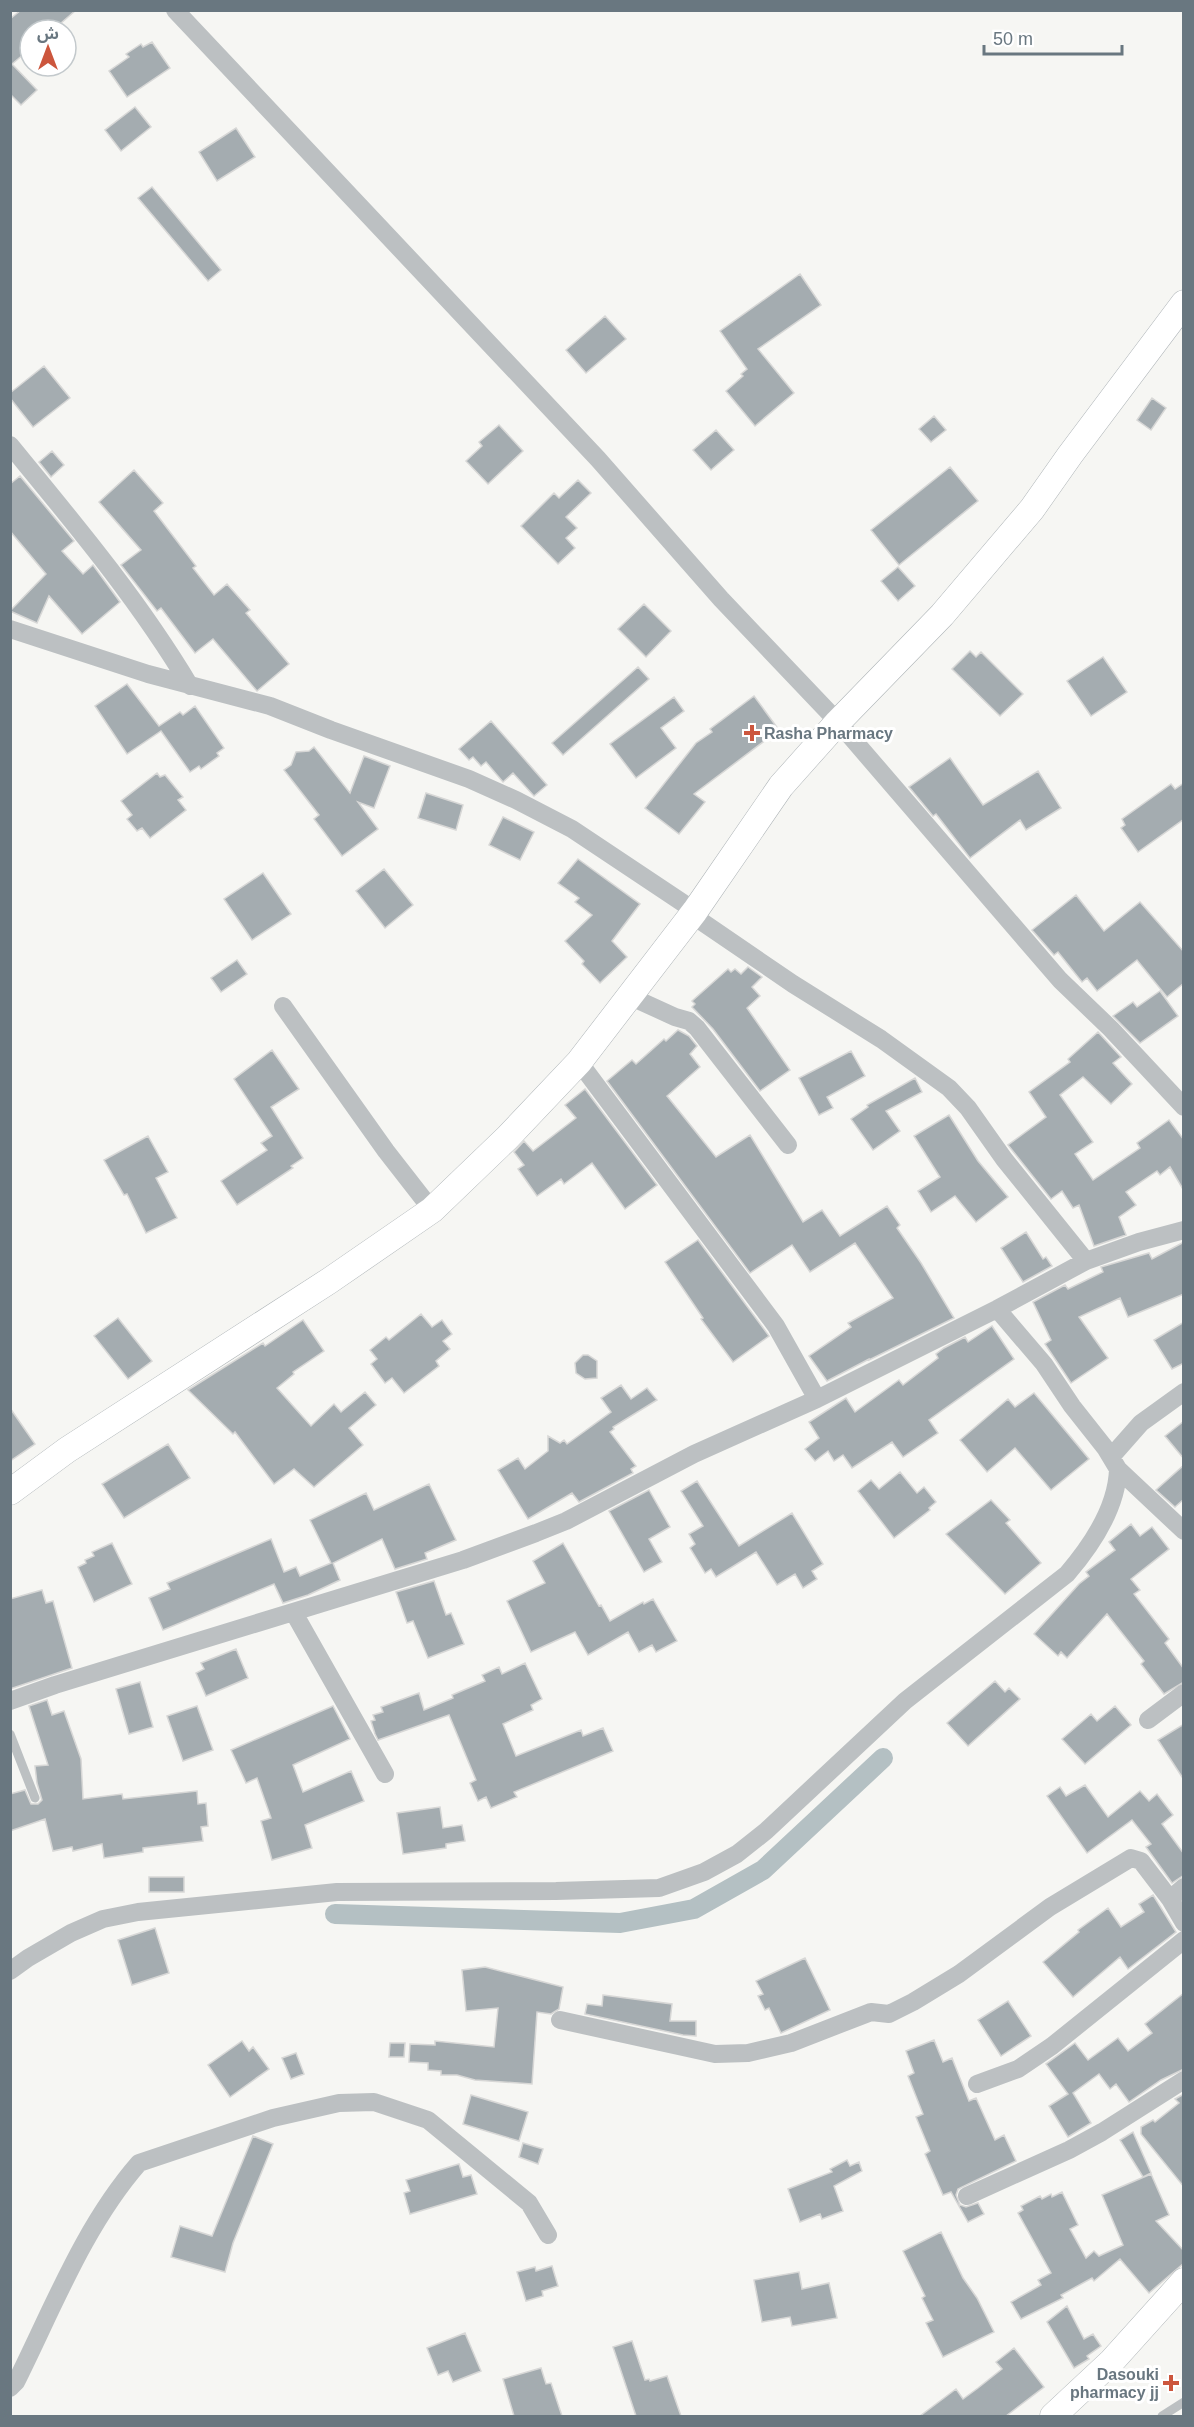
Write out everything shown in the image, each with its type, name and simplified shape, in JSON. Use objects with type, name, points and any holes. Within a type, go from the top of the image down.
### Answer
[{"type":"main road","points":[[10,1492],[67,1450],[329,1281],[432,1210],[507,1138],[579,1062],[693,913],[780,786],[838,722],[942,615],[1032,509],[1184,303]]},
{"type":"main road","points":[[1053,2416],[1112,2361],[1184,2281]]},
{"type":"street","points":[[175,10],[540,396],[721,599],[838,722],[1060,980],[1111,1029],[1184,1107]]},
{"type":"street","points":[[10,445],[135,601],[159,634],[190,686]]},
{"type":"street","points":[[10,629],[190,686],[270,706],[469,779],[572,829],[793,984],[881,1039],[949,1088],[969,1108],[1004,1159],[1086,1261]]},
{"type":"street","points":[[629,996],[689,1021],[697,1028],[788,1144]]},
{"type":"street","points":[[283,1006],[386,1151],[432,1210]]},
{"type":"street","points":[[579,1062],[776,1326],[817,1399]]},
{"type":"street","points":[[10,1701],[76,1678],[463,1560],[566,1521],[694,1454],[817,1399],[997,1309],[1086,1261],[1139,1242],[1184,1230]]},
{"type":"street","points":[[997,1309],[1044,1364],[1114,1463],[1184,1531]]},
{"type":"street","points":[[10,1971],[71,1933],[103,1919],[138,1912],[338,1892],[659,1888],[704,1872],[737,1854],[766,1831],[905,1701],[1067,1574],[1079,1560],[1104,1519],[1117,1485],[1114,1463],[1141,1424],[1184,1392]]},
{"type":"street","points":[[294,1613],[385,1774]]},
{"type":"street","points":[[1148,1720],[1184,1693]]},
{"type":"street","points":[[560,2020],[692,2051],[715,2054],[748,2054],[791,2043],[871,2012],[889,2014],[896,2011],[959,1974],[1033,1919],[1128,1859],[1141,1861],[1177,1893],[1184,1923]]},
{"type":"street","points":[[977,2084],[1018,2069],[1052,2046],[1184,1940]]},
{"type":"street","points":[[967,2196],[1078,2146],[1184,2080]]},
{"type":"street","points":[[10,2388],[16,2382],[94,2224],[138,2163],[219,2138],[273,2118],[339,2103],[374,2102],[428,2120],[529,2203],[548,2235]]},
{"type":"lane","points":[[10,1734],[35,1798]]},
{"type":"lane","points":[[1162,2416],[1184,2402]]},
{"type":"building","points":[[21,10],[76,10],[67,18],[18,18],[18,59],[12,64],[18,70],[18,78],[25,78],[37,90],[21,105],[10,94],[10,19]]},
{"type":"building","points":[[152,42],[170,68],[127,97],[109,71],[129,57],[126,54],[141,44],[143,47]]},
{"type":"building","points":[[135,107],[151,127],[121,151],[105,130]]},
{"type":"building","points":[[236,128],[255,157],[217,181],[199,152]]},
{"type":"building","points":[[152,187],[221,270],[208,281],[138,198]]},
{"type":"building","points":[[800,274],[821,305],[758,349],[794,393],[755,426],[726,391],[743,376],[741,374],[747,369],[720,331]]},
{"type":"building","points":[[605,316],[626,339],[586,373],[566,350]]},
{"type":"building","points":[[44,366],[70,398],[33,427],[10,398],[10,393]]},
{"type":"building","points":[[1152,398],[1166,408],[1151,430],[1137,420]]},
{"type":"building","points":[[934,416],[946,430],[931,442],[919,429]]},
{"type":"building","points":[[499,425],[523,451],[488,484],[466,461],[482,446],[479,442]]},
{"type":"building","points":[[716,430],[734,450],[711,470],[693,450]]},
{"type":"building","points":[[52,451],[64,465],[51,477],[39,462]]},
{"type":"building","points":[[950,467],[978,501],[899,565],[871,530]]},
{"type":"building","points":[[134,470],[163,503],[154,511],[196,566],[193,568],[214,595],[227,584],[250,610],[246,613],[289,664],[257,691],[213,639],[195,653],[161,608],[157,611],[121,565],[141,550],[99,502]]},
{"type":"building","points":[[20,476],[74,541],[62,551],[83,574],[93,565],[120,602],[82,634],[49,596],[37,623],[10,611],[46,574],[10,531],[10,484]]},
{"type":"building","points":[[578,480],[591,493],[566,517],[577,528],[566,538],[575,548],[558,564],[521,526],[554,493],[559,498]]},
{"type":"building","points":[[898,567],[915,586],[898,601],[881,581]]},
{"type":"building","points":[[644,604],[671,631],[646,657],[618,629]]},
{"type":"building","points":[[970,651],[976,657],[981,652],[1023,694],[1000,716],[952,669]]},
{"type":"building","points":[[1103,657],[1127,692],[1091,716],[1067,681]]},
{"type":"building","points":[[638,667],[649,679],[563,755],[552,743]]},
{"type":"building","points":[[127,684],[159,726],[180,712],[183,715],[195,706],[224,748],[217,753],[219,756],[201,769],[199,766],[190,772],[161,731],[127,754],[95,706]]},
{"type":"building","points":[[754,696],[779,730],[694,794],[705,802],[679,834],[645,808],[696,743],[712,732],[710,729]]},
{"type":"building","points":[[674,697],[684,711],[661,728],[676,748],[636,778],[610,744]]},
{"type":"building","points":[[491,721],[547,785],[534,796],[513,773],[503,782],[486,762],[481,766],[473,757],[469,760],[459,749]]},
{"type":"building","points":[[314,747],[350,793],[364,756],[390,766],[374,808],[358,802],[378,829],[342,856],[314,819],[319,815],[284,770],[291,765],[296,752],[309,751]]},
{"type":"building","points":[[950,758],[983,805],[1038,771],[1061,808],[1026,830],[1020,820],[970,858],[936,814],[933,816],[909,787]]},
{"type":"building","points":[[157,773],[160,777],[165,775],[183,797],[178,800],[186,810],[150,838],[142,828],[137,831],[127,819],[132,815],[121,801]]},
{"type":"building","points":[[1184,783],[1184,819],[1138,852],[1121,828],[1125,825],[1122,819],[1171,784],[1175,789]]},
{"type":"building","points":[[426,793],[463,805],[456,830],[418,818]]},
{"type":"building","points":[[503,817],[534,832],[520,860],[489,845]]},
{"type":"building","points":[[578,859],[640,904],[612,941],[627,957],[600,983],[565,941],[592,915],[575,902],[579,898],[558,883]]},
{"type":"building","points":[[384,869],[413,905],[385,928],[356,891]]},
{"type":"building","points":[[263,873],[291,914],[252,940],[224,899]]},
{"type":"building","points":[[1076,895],[1104,931],[1140,902],[1184,952],[1184,983],[1167,997],[1137,960],[1097,991],[1087,978],[1082,982],[1058,952],[1054,955],[1032,930]]},
{"type":"building","points":[[237,960],[247,974],[221,992],[211,978]]},
{"type":"building","points":[[748,967],[762,977],[752,987],[760,996],[747,1008],[790,1070],[760,1091],[713,1029],[692,1007],[695,1004],[692,1001],[728,969],[731,972],[735,969],[741,974]]},
{"type":"building","points":[[1160,991],[1178,1016],[1140,1043],[1113,1016],[1133,1002],[1137,1007]]},
{"type":"building","points":[[678,1030],[689,1036],[697,1046],[690,1054],[700,1067],[667,1096],[716,1157],[750,1135],[803,1222],[822,1210],[840,1236],[887,1206],[900,1225],[897,1228],[954,1318],[827,1381],[809,1356],[851,1327],[848,1323],[893,1298],[855,1243],[810,1272],[792,1245],[750,1273],[607,1081],[632,1060],[636,1064],[664,1039],[666,1041]]},
{"type":"building","points":[[1098,1032],[1121,1057],[1113,1063],[1132,1084],[1111,1104],[1083,1077],[1060,1095],[1093,1142],[1075,1154],[1093,1180],[1140,1148],[1137,1143],[1169,1120],[1184,1140],[1184,1191],[1170,1167],[1160,1175],[1157,1171],[1126,1192],[1136,1205],[1119,1217],[1126,1235],[1094,1246],[1079,1205],[1073,1208],[1062,1191],[1051,1199],[1008,1145],[1046,1117],[1029,1092],[1070,1062],[1068,1059]]},
{"type":"building","points":[[272,1050],[299,1089],[271,1107],[303,1158],[291,1166],[293,1168],[237,1205],[221,1181],[267,1150],[261,1143],[272,1136],[234,1079]]},
{"type":"building","points":[[851,1051],[865,1076],[827,1097],[833,1108],[819,1115],[799,1078]]},
{"type":"building","points":[[915,1078],[922,1092],[886,1111],[900,1131],[873,1150],[851,1119],[868,1107],[867,1105]]},
{"type":"building","points":[[585,1089],[657,1185],[625,1209],[592,1163],[564,1184],[561,1179],[537,1196],[518,1169],[524,1165],[514,1152],[524,1141],[533,1151],[576,1118],[565,1105]]},
{"type":"building","points":[[949,1115],[978,1161],[1008,1197],[976,1222],[955,1196],[931,1212],[918,1191],[940,1177],[914,1136]]},
{"type":"building","points":[[148,1136],[168,1172],[156,1178],[177,1218],[146,1233],[127,1194],[124,1195],[104,1160]]},
{"type":"building","points":[[1026,1232],[1043,1259],[1046,1257],[1052,1266],[1023,1282],[1001,1248]]},
{"type":"building","points":[[698,1240],[769,1336],[733,1362],[701,1319],[703,1318],[665,1262]]},
{"type":"building","points":[[1184,1242],[1184,1294],[1128,1317],[1120,1298],[1079,1317],[1108,1358],[1071,1383],[1045,1344],[1051,1340],[1033,1302],[1065,1285],[1068,1289],[1103,1272],[1101,1267],[1149,1253],[1152,1259]]},
{"type":"building","points":[[421,1314],[432,1327],[442,1320],[452,1334],[443,1341],[450,1349],[436,1361],[439,1366],[404,1393],[392,1378],[385,1383],[371,1364],[377,1359],[370,1350],[386,1337],[389,1340]]},
{"type":"building","points":[[118,1318],[152,1361],[128,1379],[94,1336]]},
{"type":"building","points":[[303,1320],[324,1351],[293,1372],[294,1374],[277,1388],[311,1426],[334,1404],[341,1412],[365,1392],[376,1405],[349,1428],[363,1445],[314,1487],[294,1469],[274,1484],[235,1432],[233,1434],[188,1390],[263,1343],[265,1346]]},
{"type":"building","points":[[1184,1322],[1184,1363],[1172,1369],[1154,1340]]},
{"type":"building","points":[[992,1326],[1014,1359],[929,1420],[938,1433],[903,1457],[892,1442],[852,1468],[843,1455],[834,1461],[828,1451],[815,1461],[805,1449],[819,1438],[809,1422],[846,1398],[855,1412],[899,1380],[903,1385],[938,1358],[936,1354],[944,1348],[965,1337],[968,1342]]},
{"type":"building","points":[[583,1355],[588,1355],[597,1361],[597,1378],[585,1379],[576,1373],[575,1363]]},
{"type":"building","points":[[621,1385],[631,1399],[647,1388],[657,1400],[613,1427],[614,1429],[610,1432],[636,1466],[631,1469],[633,1473],[579,1502],[572,1493],[528,1519],[498,1470],[518,1458],[525,1469],[548,1451],[548,1436],[560,1443],[564,1440],[567,1444],[611,1412],[601,1398]]},
{"type":"building","points":[[1034,1393],[1089,1459],[1051,1490],[1015,1448],[987,1472],[960,1440],[1008,1399],[1015,1407]]},
{"type":"building","points":[[10,1408],[35,1444],[10,1461]]},
{"type":"building","points":[[1184,1421],[1184,1459],[1165,1436]]},
{"type":"building","points":[[168,1444],[190,1478],[124,1518],[102,1484]]},
{"type":"building","points":[[1184,1465],[1184,1499],[1175,1507],[1156,1490]]},
{"type":"building","points":[[900,1472],[917,1493],[924,1487],[936,1502],[929,1508],[930,1510],[894,1538],[858,1491],[871,1480],[879,1489]]},
{"type":"building","points":[[697,1481],[739,1546],[792,1513],[823,1564],[812,1571],[817,1579],[803,1588],[795,1574],[777,1585],[756,1552],[716,1577],[711,1569],[705,1573],[690,1548],[695,1544],[689,1534],[703,1526],[681,1491]]},
{"type":"building","points":[[429,1484],[456,1540],[425,1553],[427,1559],[395,1569],[382,1539],[333,1563],[340,1580],[308,1595],[283,1603],[274,1584],[163,1630],[149,1598],[170,1589],[167,1583],[271,1539],[284,1572],[296,1567],[300,1576],[331,1563],[310,1520],[366,1493],[374,1510]]},
{"type":"building","points":[[649,1490],[670,1527],[649,1539],[662,1562],[644,1572],[609,1511]]},
{"type":"building","points":[[991,1500],[1010,1520],[1006,1523],[1041,1563],[1005,1594],[946,1534]]},
{"type":"building","points":[[1131,1524],[1140,1536],[1152,1527],[1169,1549],[1131,1579],[1140,1590],[1134,1594],[1169,1639],[1165,1643],[1184,1669],[1184,1682],[1164,1694],[1141,1664],[1144,1661],[1107,1614],[1067,1658],[1061,1652],[1058,1656],[1034,1634],[1089,1576],[1086,1572],[1115,1550],[1109,1542]]},
{"type":"building","points":[[112,1543],[132,1584],[94,1602],[78,1567],[86,1563],[85,1560],[94,1556],[92,1552]]},
{"type":"building","points":[[563,1543],[610,1621],[643,1602],[644,1604],[653,1599],[677,1641],[656,1652],[652,1645],[639,1652],[628,1632],[588,1655],[575,1632],[531,1652],[507,1601],[545,1583],[533,1561]]},
{"type":"building","points":[[434,1581],[446,1615],[451,1613],[464,1644],[428,1658],[413,1621],[407,1623],[396,1592]]},
{"type":"building","points":[[42,1590],[46,1603],[53,1601],[72,1668],[10,1689],[10,1599]]},
{"type":"building","points":[[236,1649],[248,1678],[206,1696],[196,1673],[204,1669],[201,1663]]},
{"type":"building","points":[[525,1663],[542,1699],[531,1705],[533,1710],[503,1724],[516,1756],[581,1730],[583,1736],[603,1728],[613,1751],[514,1792],[517,1797],[491,1808],[486,1797],[478,1801],[470,1783],[476,1780],[449,1715],[378,1740],[375,1734],[371,1721],[375,1720],[373,1715],[383,1712],[381,1707],[419,1693],[424,1710],[485,1681],[482,1675],[499,1667],[502,1674]]},
{"type":"building","points":[[995,1681],[1005,1692],[1009,1688],[1020,1699],[968,1746],[947,1723]]},
{"type":"building","points":[[140,1682],[153,1727],[129,1734],[116,1689]]},
{"type":"building","points":[[47,1700],[52,1715],[64,1711],[81,1759],[83,1799],[122,1794],[123,1799],[197,1791],[198,1804],[206,1803],[208,1826],[201,1827],[203,1841],[143,1848],[143,1852],[104,1858],[102,1844],[73,1851],[72,1847],[53,1851],[45,1819],[10,1831],[10,1794],[25,1790],[31,1804],[38,1804],[42,1800],[35,1766],[48,1765],[29,1706]]},
{"type":"building","points":[[197,1706],[213,1750],[183,1761],[167,1716]]},
{"type":"building","points":[[333,1706],[350,1739],[293,1765],[303,1792],[351,1771],[364,1801],[305,1825],[312,1848],[272,1860],[261,1821],[271,1818],[257,1778],[246,1783],[231,1750]]},
{"type":"building","points":[[1115,1706],[1131,1725],[1085,1764],[1062,1739],[1091,1714],[1097,1721]]},
{"type":"building","points":[[1184,1724],[1184,1780],[1158,1740]]},
{"type":"building","points":[[1085,1785],[1108,1817],[1140,1791],[1149,1801],[1157,1794],[1173,1815],[1162,1824],[1184,1854],[1184,1875],[1172,1883],[1146,1847],[1151,1844],[1132,1820],[1087,1853],[1047,1796],[1060,1787],[1066,1796]]},
{"type":"building","points":[[440,1807],[443,1828],[462,1825],[465,1841],[446,1844],[446,1848],[403,1854],[397,1813]]},
{"type":"building","points":[[149,1877],[184,1877],[184,1892],[149,1892]]},
{"type":"building","points":[[1153,1895],[1176,1932],[1128,1969],[1120,1957],[1073,1997],[1043,1962],[1079,1932],[1078,1930],[1108,1908],[1121,1927],[1144,1912],[1139,1904]]},
{"type":"building","points":[[155,1928],[169,1973],[132,1985],[118,1940]]},
{"type":"building","points":[[805,1958],[830,2010],[781,2033],[769,2008],[765,2010],[758,1996],[763,1994],[756,1981]]},
{"type":"building","points":[[485,1967],[563,1987],[559,2009],[551,2014],[537,2012],[532,2084],[441,2075],[441,2071],[428,2070],[428,2063],[409,2062],[410,2044],[435,2045],[435,2041],[494,2047],[498,2008],[466,2011],[462,1970]]},
{"type":"building","points":[[1184,1993],[1184,2069],[1161,2080],[1129,2102],[1116,2084],[1110,2089],[1099,2074],[1073,2093],[1091,2123],[1068,2137],[1049,2106],[1068,2094],[1046,2064],[1075,2043],[1088,2060],[1118,2038],[1128,2051],[1152,2033],[1145,2024]]},
{"type":"building","points":[[603,1995],[672,2004],[670,2021],[696,2021],[696,2036],[585,2014],[587,2004],[602,2006]]},
{"type":"building","points":[[1008,2001],[1031,2036],[1001,2056],[978,2020]]},
{"type":"building","points":[[934,2040],[943,2062],[952,2058],[969,2101],[976,2098],[995,2140],[1004,2135],[1016,2161],[958,2189],[956,2195],[960,2205],[966,2207],[978,2203],[984,2214],[968,2222],[951,2192],[943,2195],[925,2154],[930,2151],[916,2117],[923,2114],[908,2076],[914,2073],[906,2051]]},
{"type":"building","points":[[242,2041],[249,2051],[253,2047],[269,2069],[230,2097],[208,2065]]},
{"type":"building","points":[[390,2043],[405,2043],[404,2057],[389,2057]]},
{"type":"building","points":[[296,2053],[304,2074],[291,2079],[282,2058]]},
{"type":"building","points":[[1184,2094],[1184,2187],[1141,2134],[1141,2127],[1153,2120],[1155,2122],[1179,2103],[1175,2099]]},
{"type":"building","points":[[471,2095],[528,2112],[519,2141],[463,2124]]},
{"type":"building","points":[[1133,2132],[1151,2173],[1143,2177],[1120,2140]]},
{"type":"building","points":[[253,2136],[273,2144],[233,2243],[225,2272],[171,2257],[180,2226],[212,2236]]},
{"type":"building","points":[[523,2143],[543,2149],[538,2164],[519,2157]]},
{"type":"building","points":[[847,2160],[850,2166],[859,2162],[862,2171],[834,2186],[843,2211],[822,2219],[820,2214],[800,2222],[788,2189],[832,2172],[830,2169]]},
{"type":"building","points":[[459,2164],[463,2177],[471,2175],[477,2194],[410,2214],[404,2193],[410,2191],[406,2180]]},
{"type":"building","points":[[1151,2174],[1169,2215],[1156,2221],[1184,2251],[1184,2263],[1149,2293],[1120,2259],[1094,2281],[1092,2278],[1061,2295],[1063,2298],[1021,2319],[1011,2302],[1041,2285],[1038,2280],[1051,2273],[1018,2213],[1023,2210],[1021,2206],[1040,2196],[1042,2199],[1062,2192],[1078,2225],[1070,2229],[1086,2258],[1094,2251],[1099,2256],[1123,2245],[1102,2195]]},
{"type":"building","points":[[941,2232],[963,2278],[977,2298],[994,2332],[943,2357],[926,2323],[933,2320],[922,2298],[925,2296],[903,2251]]},
{"type":"building","points":[[552,2266],[558,2286],[542,2291],[543,2296],[526,2301],[517,2272],[535,2267],[536,2271]]},
{"type":"building","points":[[799,2272],[802,2289],[829,2283],[837,2318],[792,2326],[790,2317],[762,2322],[754,2280]]},
{"type":"building","points":[[1067,2306],[1084,2339],[1093,2334],[1101,2346],[1087,2356],[1089,2359],[1074,2368],[1047,2322]]},
{"type":"building","points":[[465,2333],[481,2371],[453,2382],[448,2371],[438,2375],[427,2348]]},
{"type":"building","points":[[632,2341],[645,2380],[650,2381],[667,2376],[681,2416],[636,2416],[613,2347]]},
{"type":"building","points":[[1014,2348],[1044,2387],[1006,2416],[920,2416],[956,2389],[963,2399],[1002,2369],[996,2362]]},
{"type":"building","points":[[541,2368],[546,2384],[551,2383],[562,2416],[514,2416],[503,2379]]},
{"type":"waterway","points":[[335,1914],[620,1923],[694,1909],[763,1870],[883,1758]]},
{"type":"place","name":"Rasha Pharmacy","points":[[752,733]]},
{"type":"place","name":"Dasouki pharmacy jj","points":[[1171,2383]]}]
